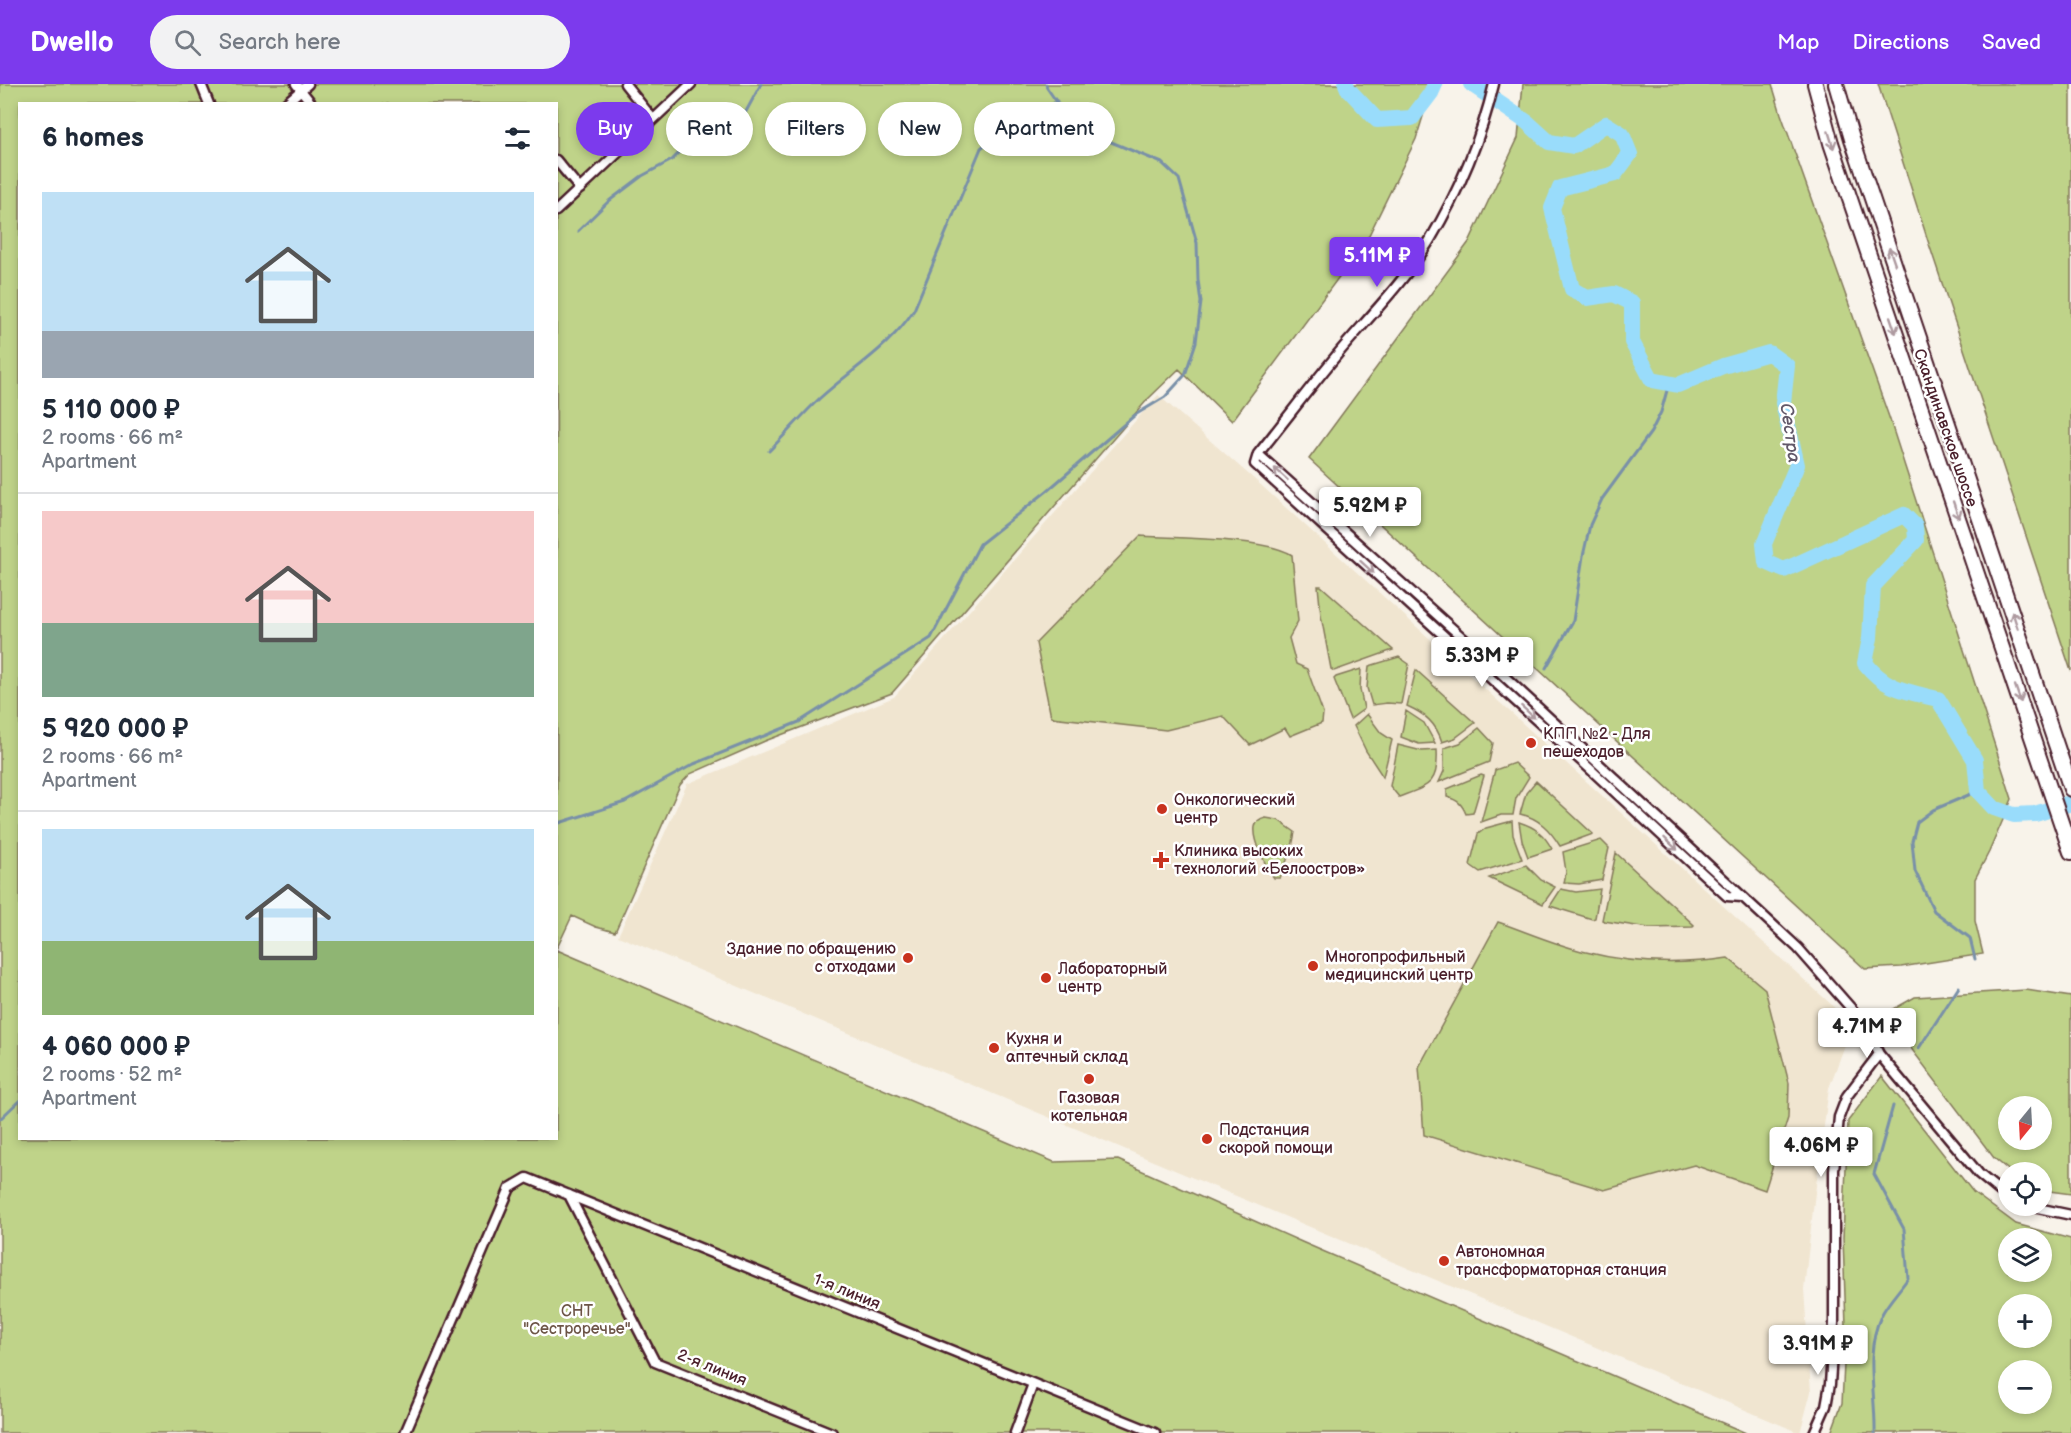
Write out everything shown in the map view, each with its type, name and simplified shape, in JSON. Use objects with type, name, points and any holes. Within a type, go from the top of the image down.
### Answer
[{"type":"highway","name":"Скандинавское шоссе","points":[[1815,84],[1835,154],[2070,848]]},
{"type":"highway","name":"Скандинавское шоссе","points":[[1836,84],[1856,150],[2071,789]]},
{"type":"street","points":[[201,84],[208,102]]},
{"type":"street","points":[[625,84],[639,102]]},
{"type":"street","points":[[654,118],[691,84]]},
{"type":"street","points":[[1494,84],[1470,162],[1429,242],[1391,292],[1258,454],[1255,464],[1728,896],[1742,897],[1798,948],[1863,1022],[1879,1054],[1979,1174],[1998,1190]]},
{"type":"street","points":[[287,102],[302,86],[311,102]]},
{"type":"street","points":[[558,209],[614,156]]},
{"type":"street","points":[[558,162],[580,189]]},
{"type":"street","points":[[1814,1433],[1826,1406],[1830,1384],[1834,1323],[1834,1170],[1839,1117],[1847,1096],[1879,1054]]},
{"type":"street","name":"1-я линия","points":[[405,1433],[510,1188],[527,1178],[1155,1433]]},
{"type":"street","name":"2-я линия","points":[[569,1195],[655,1362],[832,1433]]},
{"type":"street","points":[[2052,1211],[2071,1215]]},
{"type":"street","points":[[1015,1433],[1034,1384]]},
{"type":"shaded area","name":"Клиника высоких технологий «Белоостров»","points":[[1158,395],[1262,486],[1833,1006],[1851,1029],[1829,1088],[1814,1201],[1804,1289],[1811,1392],[1800,1433],[618,936],[687,784],[894,697]]},
{"type":"green space","name":"СНТ \"Сестроречье\"","points":[[0,84],[1433,84],[1416,139],[1367,239],[1232,421],[1179,369],[1148,399],[892,693],[765,741],[690,774],[680,785],[615,932],[596,927],[572,916],[558,946],[558,102],[18,102],[18,1140],[558,1140],[558,950],[1054,1162],[1118,1160],[1304,1243],[1746,1433],[0,1433]]},
{"type":"green space","points":[[1523,84],[1772,84],[1889,417],[2012,799],[1975,879],[1975,921],[1983,954],[1901,967],[1865,969],[1309,459],[1469,242],[1518,138]]},
{"type":"green space","points":[[1878,84],[2071,84],[2071,671],[1928,241]]},
{"type":"green space","points":[[1140,536],[1242,542],[1279,549],[1292,555],[1298,621],[1289,638],[1296,664],[1307,669],[1323,713],[1322,723],[1290,736],[1285,728],[1250,745],[1223,716],[1166,730],[1051,717],[1036,643]]},
{"type":"green space","points":[[1318,586],[1321,586],[1393,650],[1334,671],[1331,669]]},
{"type":"green space","points":[[1399,657],[1409,664],[1401,704],[1372,705],[1367,688],[1369,666]]},
{"type":"green space","points":[[1361,669],[1360,689],[1364,709],[1350,719],[1334,679]]},
{"type":"green space","points":[[1416,670],[1475,723],[1455,738],[1442,742],[1437,729],[1429,720],[1407,706]]},
{"type":"green space","points":[[1406,711],[1424,723],[1435,743],[1419,744],[1401,737]]},
{"type":"green space","points":[[1367,714],[1381,733],[1392,740],[1383,777],[1366,751],[1354,726]]},
{"type":"green space","points":[[1479,728],[1493,743],[1489,762],[1439,782],[1444,771],[1444,748],[1460,743]]},
{"type":"green space","points":[[1398,745],[1422,751],[1437,750],[1436,771],[1430,782],[1424,787],[1399,797],[1390,786]]},
{"type":"green space","points":[[1514,763],[1529,777],[1516,798],[1513,815],[1501,815],[1481,822],[1495,770]]},
{"type":"green space","points":[[1481,775],[1484,776],[1473,813],[1466,814],[1459,803],[1447,797],[1447,789]]},
{"type":"green space","points":[[1536,781],[1593,834],[1560,846],[1552,835],[1533,818],[1520,814],[1526,793]]},
{"type":"green space","points":[[1266,818],[1278,820],[1295,832],[1280,878],[1274,878],[1256,839],[1256,825]]},
{"type":"green space","points":[[1512,821],[1513,835],[1522,859],[1480,872],[1470,865],[1478,834],[1486,828]]},
{"type":"green space","points":[[1519,822],[1538,832],[1552,849],[1528,857],[1522,841]]},
{"type":"green space","points":[[1601,840],[1609,848],[1602,880],[1579,884],[1564,883],[1566,872],[1563,852]]},
{"type":"green space","points":[[1616,853],[1694,925],[1693,927],[1649,928],[1602,920]]},
{"type":"green space","points":[[1526,865],[1541,880],[1555,887],[1543,904],[1489,878]]},
{"type":"green space","points":[[1561,889],[1576,892],[1600,889],[1595,918],[1550,906]]},
{"type":"green space","points":[[1498,922],[1575,949],[1621,959],[1693,962],[1728,958],[1765,989],[1789,1083],[1788,1118],[1765,1190],[1694,1165],[1604,1190],[1424,1135],[1419,1067]]},
{"type":"green space","points":[[2026,990],[2071,997],[2071,1194],[2052,1191],[2052,1162],[1999,1162],[1994,1158],[1885,1014],[1915,997]]},
{"type":"green space","points":[[1882,1076],[1973,1192],[1998,1211],[1998,1216],[2005,1216],[2016,1224],[2031,1228],[1998,1228],[1998,1282],[2052,1282],[2052,1234],[2071,1239],[2071,1433],[1831,1433],[1842,1403],[1846,1326],[1843,1238],[1848,1121]]},
{"type":"waterway","points":[[578,231],[609,201],[642,176],[672,160],[687,145],[723,135],[743,117],[761,84]]},
{"type":"waterway","points":[[558,823],[625,802],[694,764],[799,722],[931,638],[980,544],[1047,491],[1135,415],[1165,397],[1185,375],[1196,342],[1201,302],[1197,243],[1179,179],[1162,163],[1087,132],[1068,118],[1046,84]]},
{"type":"waterway","name":"Сестра","points":[[1346,84],[1377,120],[1412,118],[1435,84]]},
{"type":"waterway","name":"Сестра","points":[[1471,84],[1527,122],[1549,142],[1574,146],[1606,124],[1622,134],[1630,154],[1615,174],[1560,188],[1552,208],[1572,289],[1587,298],[1614,294],[1632,303],[1632,342],[1652,380],[1678,385],[1723,366],[1769,353],[1787,366],[1783,403],[1797,465],[1764,544],[1766,562],[1784,570],[1904,515],[1915,526],[1916,540],[1873,586],[1870,638],[1865,663],[1881,679],[1897,688],[1938,699],[1975,760],[1978,791],[1994,808],[2014,815],[2035,814],[2071,803]]},
{"type":"waterway","points":[[769,451],[820,398],[894,335],[914,310],[981,148],[1023,117],[1057,101]]},
{"type":"waterway","points":[[1546,668],[1573,621],[1590,525],[1602,499],[1651,432],[1661,412],[1669,383]]},
{"type":"waterway","points":[[1975,959],[1970,938],[1934,911],[1915,871],[1912,841],[1917,822],[1933,810],[1978,791]]},
{"type":"waterway","points":[[1919,1048],[1959,987]]},
{"type":"waterway","points":[[0,1119],[18,1102]]},
{"type":"waterway","points":[[1875,1433],[1873,1344],[1881,1316],[1908,1278],[1904,1229],[1874,1174],[1893,1106]]},
{"type":"place","name":"КПП №2 - Для пешеходов","points":[[1531,743]]},
{"type":"place","name":"Онкологический центр","points":[[1162,809]]},
{"type":"place","name":"Клиника высоких технологий «Белоостров»","points":[[1161,860]]},
{"type":"place","name":"Здание по обращению с отходами","points":[[908,958]]},
{"type":"place","name":"Многопрофильный медицинский центр","points":[[1313,966]]},
{"type":"place","name":"Лабораторный центр","points":[[1046,978]]},
{"type":"place","name":"Кухня и аптечный склад","points":[[994,1048]]},
{"type":"place","name":"Газовая котельная","points":[[1089,1079]]},
{"type":"place","name":"Подстанция скорой помощи","points":[[1207,1139]]},
{"type":"place","name":"Автономная трансформаторная станция","points":[[1444,1261]]}]
